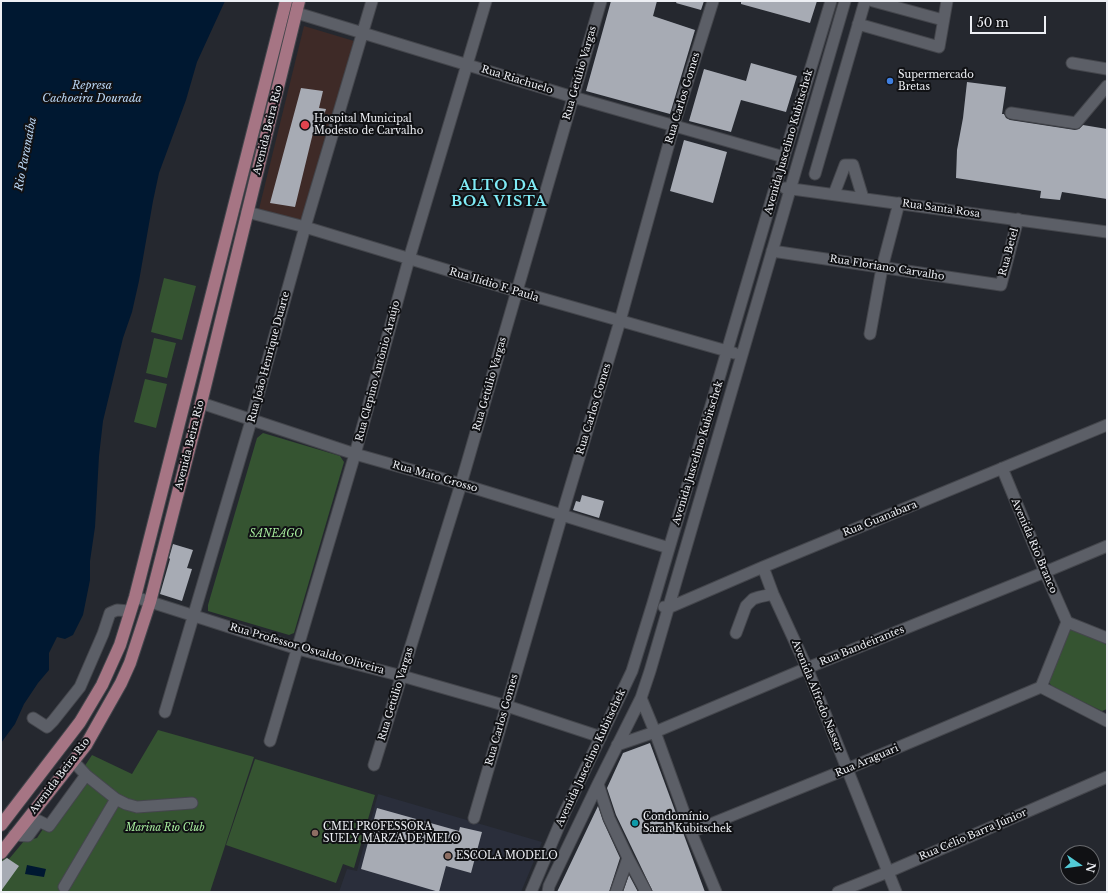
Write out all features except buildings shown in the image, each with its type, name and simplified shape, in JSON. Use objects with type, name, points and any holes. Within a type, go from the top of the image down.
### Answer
[{"type":"main road","name":"Avenida Beira Rio","points":[[1,825],[80,722],[102,685],[120,645],[135,597],[286,1]]},
{"type":"main road","name":"Avenida Beira Rio","points":[[1,853],[86,745],[122,683],[130,663],[150,602],[201,403],[299,1]]},
{"type":"street","name":"Rua João Henrique Duarte","points":[[165,712],[251,421],[305,227],[372,1]]},
{"type":"street","name":"Rua Clepino Antônio Araújo","points":[[270,741],[355,454],[409,259],[486,1]]},
{"type":"street","name":"Rua Getúlio Vargas","points":[[374,765],[461,484],[601,1]]},
{"type":"street","name":"Rua Carlos Gomes","points":[[474,818],[620,321],[674,125],[713,1]]},
{"type":"street","name":"Avenida Juscelino Kubitschek","points":[[531,892],[564,814],[632,671],[831,1]]},
{"type":"street","name":"Avenida Juscelino Kubitschek","points":[[548,892],[549,886],[641,698],[650,671],[845,1]]},
{"type":"street","points":[[815,174],[865,1]]},
{"type":"street","points":[[873,1],[943,20]]},
{"type":"street","points":[[858,24],[939,47],[947,1]]},
{"type":"street","name":"Rua Riachuelo","points":[[297,13],[573,97],[784,157]]},
{"type":"street","points":[[1072,62],[1107,69]]},
{"type":"street","points":[[1011,113],[1076,123],[1107,86]]},
{"type":"street","points":[[834,194],[845,165],[853,165],[863,198]]},
{"type":"street","name":"Rua Santa Rosa","points":[[775,186],[1107,232]]},
{"type":"street","points":[[870,334],[882,268],[899,203]]},
{"type":"street","name":"Rua Ilídio F. Paula","points":[[248,212],[305,227],[516,292],[742,355]]},
{"type":"street","name":"Rua Betel","points":[[1001,285],[1018,219]]},
{"type":"street","name":"Rua Floriano Carvalho","points":[[755,256],[771,255],[882,268],[1001,285]]},
{"type":"street","name":"Rua Mato Grosso","points":[[201,403],[251,421],[355,454],[461,484],[669,548]]},
{"type":"street","name":"Rua Guanabara","points":[[668,608],[763,566],[1107,425]]},
{"type":"street","name":"Avenida Rio Branco","points":[[1002,468],[1067,622]]},
{"type":"street","points":[[684,499],[698,504]]},
{"type":"street","name":"Rua Bandeirantes","points":[[617,745],[655,732],[807,668],[1107,546]]},
{"type":"street","name":"Avenida Alfredo Nasser","points":[[763,566],[773,594],[807,668],[896,892]]},
{"type":"street","points":[[736,633],[746,606],[752,599],[759,596],[773,594]]},
{"type":"street","name":"Rua Professor Osvaldo Oliveira","points":[[135,597],[298,649],[402,676],[506,706],[601,737]]},
{"type":"street","points":[[653,603],[668,608]]},
{"type":"street","points":[[33,718],[47,727],[53,721],[80,687],[104,634],[110,613],[117,610],[130,611]]},
{"type":"street","points":[[1107,638],[1067,622],[1041,687],[1107,720]]},
{"type":"street","name":"Rua Araguari","points":[[691,832],[847,770],[1041,687]]},
{"type":"street","points":[[641,698],[655,732],[691,832],[716,892]]},
{"type":"street","points":[[73,761],[86,775],[116,799],[126,804],[138,807],[192,803]]},
{"type":"street","points":[[14,836],[28,836],[39,821],[49,826],[86,775]]},
{"type":"street","name":"Rua Célio Barra Júnior","points":[[838,892],[888,872],[1107,777]]},
{"type":"street","points":[[598,784],[609,818],[646,892]]},
{"type":"street","points":[[64,888],[116,799]]},
{"type":"street","points":[[616,892],[628,858]]},
{"type":"shaded area","name":"Hospital Municipal Modesto de Carvalho","points":[[304,26],[354,41],[303,222],[259,209]]},
{"type":"shaded area","name":"ESCOLA MODELO","points":[[378,794],[542,842],[521,892],[339,892],[347,869],[357,871]]},
{"type":"green space","points":[[164,278],[196,286],[182,340],[151,332]]},
{"type":"green space","points":[[154,338],[176,343],[167,378],[146,373]]},
{"type":"green space","points":[[145,379],[167,384],[156,428],[134,422]]},
{"type":"green space","name":"SANEAGO","points":[[263,433],[340,456],[344,462],[294,633],[289,635],[208,611],[208,605],[257,438]]},
{"type":"green space","points":[[1074,628],[1107,645],[1107,709],[1102,711],[1052,687],[1049,682],[1068,630]]},
{"type":"green space","name":"Marina Rio Club","points":[[158,730],[254,757],[210,892],[1,892],[1,862],[5,857],[9,859],[24,841],[37,838],[92,755],[132,774]]},
{"type":"green space","points":[[255,759],[375,795],[354,868],[343,864],[336,883],[226,845]]},
{"type":"water","name":"Represa Cachoeira Dourada","points":[[1,1],[225,1],[197,62],[186,100],[159,173],[132,312],[123,338],[103,421],[99,456],[95,527],[90,561],[90,580],[83,615],[73,635],[65,639],[57,637],[49,653],[49,670],[24,704],[15,724],[1,743]]},
{"type":"water","points":[[27,865],[46,869],[44,877],[25,874]]},
{"type":"place","name":"Supermercado Bretas","points":[[890,81]]},
{"type":"place","name":"Hospital Municipal Modesto de Carvalho","points":[[305,125]]},
{"type":"place","name":"Condomínio Sarah Kubitschek","points":[[635,823]]},
{"type":"place","name":"CMEI PROFESSORA SUELY MARZA DE MELO","points":[[315,833]]},
{"type":"place","name":"ESCOLA MODELO","points":[[448,856]]},
{"type":"district","name":"ALTO DA BOA VISTA","points":[[499,194]]},
{"type":"water label","name":"Rio Paranaíba","points":[[26,154]]}]
